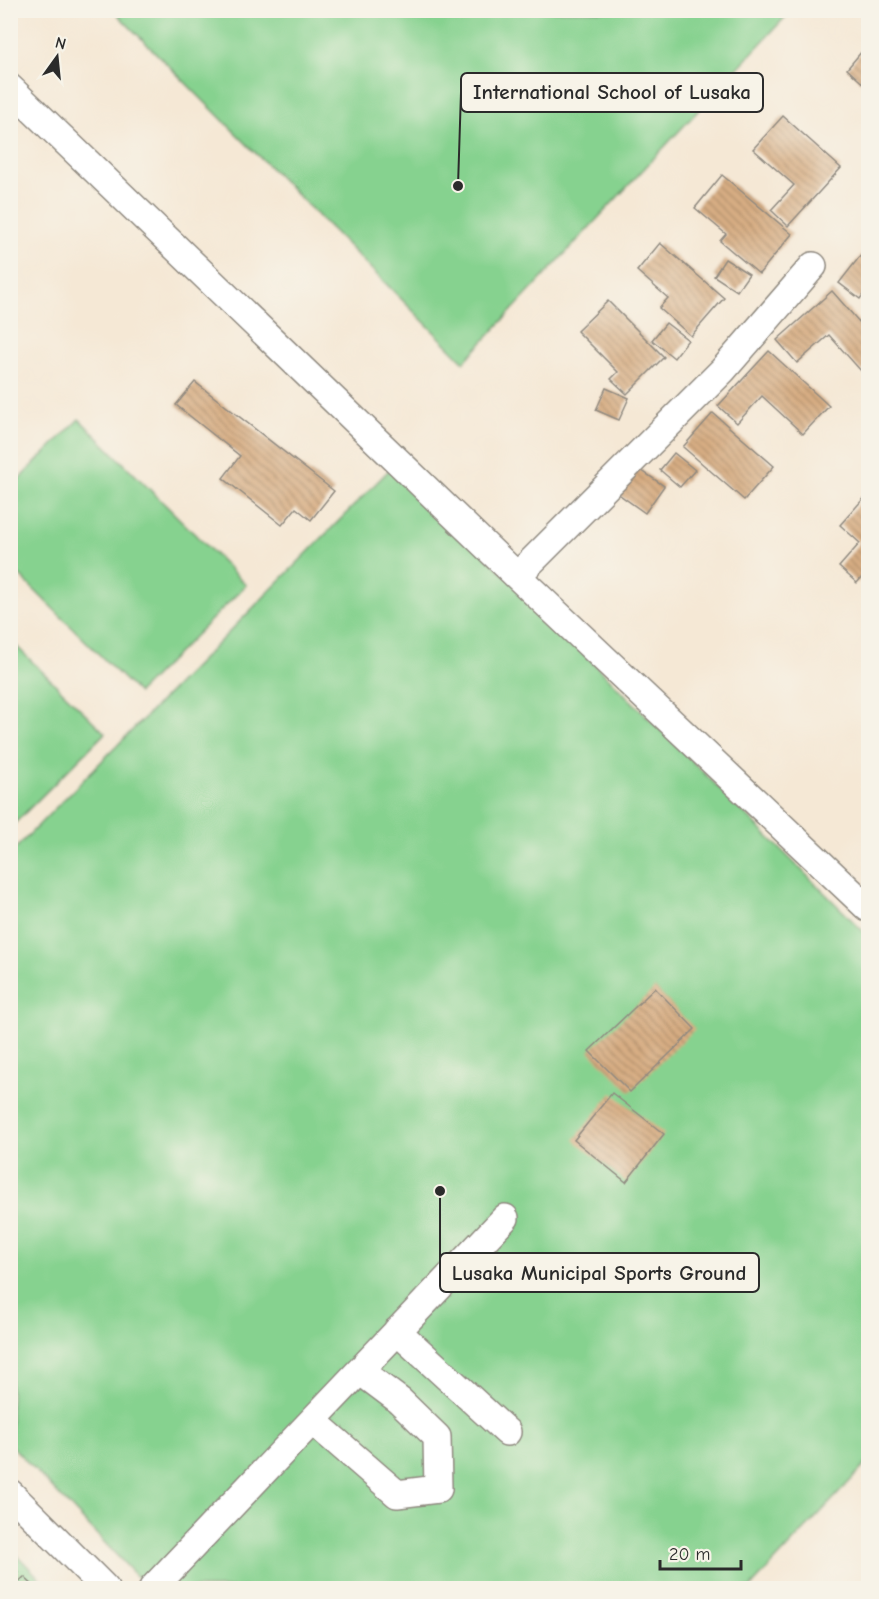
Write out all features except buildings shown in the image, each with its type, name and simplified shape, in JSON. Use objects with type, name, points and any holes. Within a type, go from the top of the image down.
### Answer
[{"type":"street","points":[[10,88],[517,576],[868,908]]},
{"type":"street","points":[[517,576],[723,370],[813,266]]},
{"type":"street","points":[[153,1588],[505,1218]]},
{"type":"street","points":[[398,1331],[507,1432]]},
{"type":"street","points":[[313,1421],[397,1494],[438,1489],[437,1437],[400,1401],[360,1371]]},
{"type":"street","points":[[10,1493],[105,1588]]},
{"type":"green space","points":[[114,11],[791,11],[464,362]]},
{"type":"green space","points":[[79,419],[246,585],[138,693],[11,567],[11,487]]},
{"type":"green space","points":[[394,465],[868,936],[868,1462],[750,1588],[148,1588],[11,1445],[11,853]]},
{"type":"green space","points":[[10,640],[105,733],[11,827],[10,827]]},
{"type":"green space","points":[[11,1549],[49,1588],[11,1588]]},
{"type":"place","name":"International School of Lusaka","points":[[458,186]]},
{"type":"place","name":"Lusaka Municipal Sports Ground","points":[[440,1191]]}]
